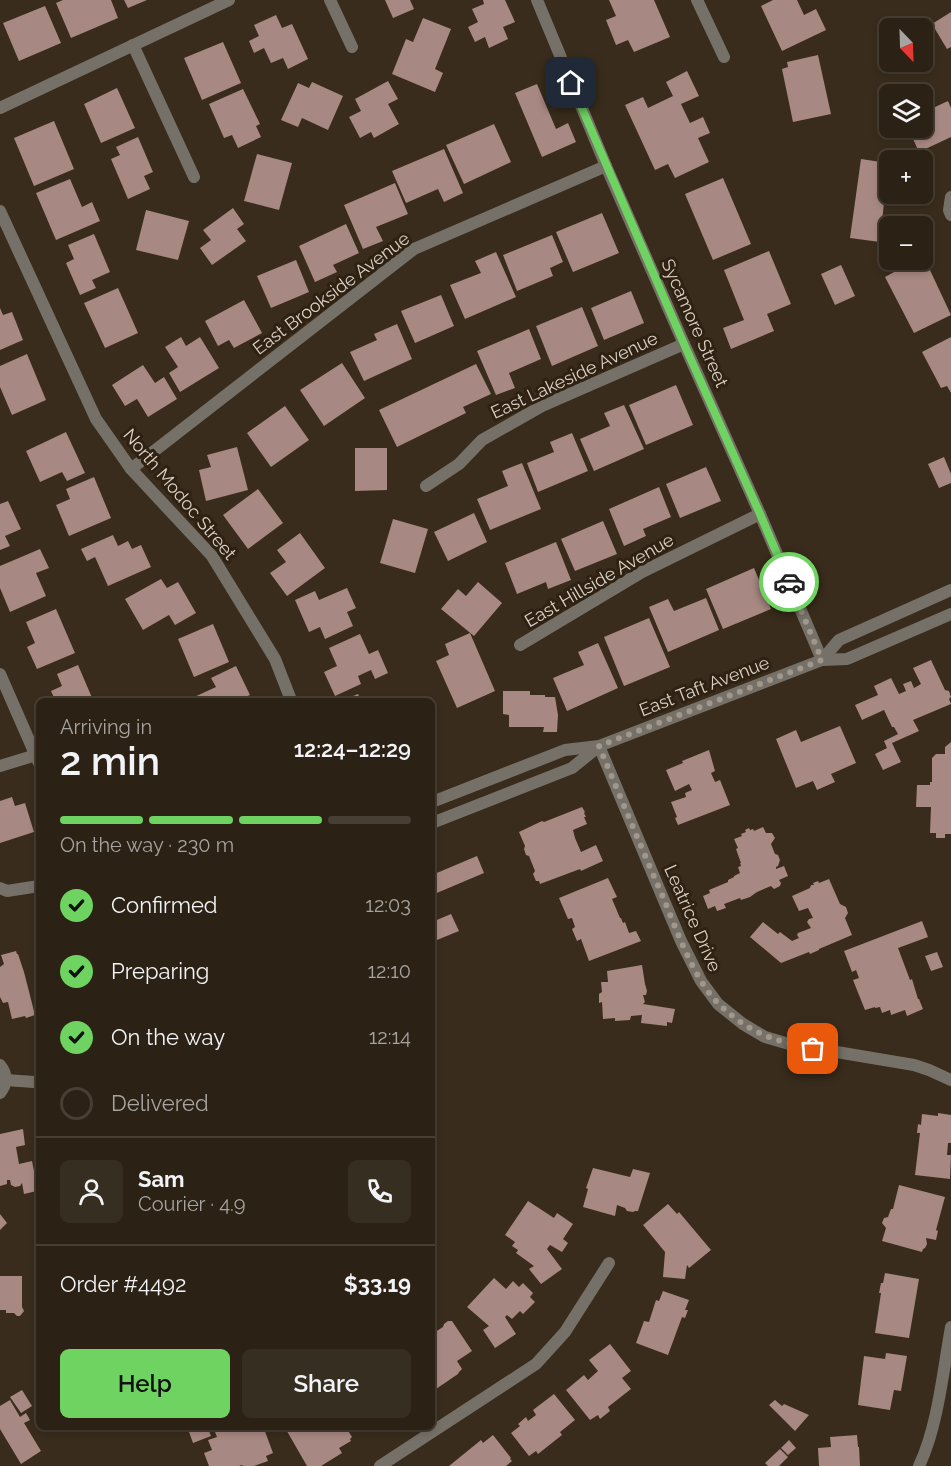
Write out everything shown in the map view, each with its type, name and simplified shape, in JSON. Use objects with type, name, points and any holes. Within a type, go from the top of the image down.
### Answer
[{"type":"street","points":[[0,108],[229,0]]},
{"type":"street","points":[[330,0],[352,47]]},
{"type":"street","name":"Sycamore Street","points":[[537,0],[606,166],[822,660]]},
{"type":"street","points":[[697,0],[724,57]]},
{"type":"street","points":[[133,45],[194,177]]},
{"type":"street","name":"East Brookside Avenue","points":[[131,469],[414,249],[606,166]]},
{"type":"street","points":[[950,198],[951,215]]},
{"type":"street","name":"North Modoc Street","points":[[0,211],[96,419],[131,469],[212,556],[275,659],[290,698]]},
{"type":"street","name":"East Lakeside Avenue","points":[[426,486],[459,464],[482,440],[542,406],[684,344]]},
{"type":"street","name":"East Hillside Avenue","points":[[520,645],[642,572],[760,514]]},
{"type":"street","name":"East Taft Avenue","points":[[822,660],[839,640],[951,590]]},
{"type":"street","name":"East Taft Avenue","points":[[435,801],[565,750],[599,746],[822,660],[847,659],[951,614]]},
{"type":"street","points":[[0,674],[36,757]]},
{"type":"street","name":"East Taft Avenue","points":[[435,822],[572,768],[599,746]]},
{"type":"street","name":"Leatrice Drive","points":[[599,746],[681,941],[701,981],[718,1004],[743,1024],[765,1037],[813,1049],[914,1065],[951,1080]]},
{"type":"street","points":[[0,766],[36,759]]},
{"type":"street","points":[[2,891],[36,886]]},
{"type":"street","points":[[0,1065],[6,1080],[0,1093]]},
{"type":"street","points":[[6,1080],[36,1083]]},
{"type":"street","points":[[380,1466],[536,1364],[565,1332],[609,1263]]},
{"type":"street","points":[[919,1466],[933,1425],[951,1327]]},
{"type":"building","points":[[63,0],[111,0],[118,18],[71,38],[56,3]]},
{"type":"building","points":[[124,0],[147,0],[128,8]]},
{"type":"building","points":[[385,0],[410,0],[414,9],[393,18]]},
{"type":"building","points":[[483,0],[505,0],[515,22],[503,27],[508,39],[489,48],[485,37],[475,42],[468,27],[478,22],[472,9],[484,4]]},
{"type":"building","points":[[609,0],[654,0],[670,37],[634,52],[628,40],[616,45],[606,20],[616,16]]},
{"type":"building","points":[[773,0],[797,0],[804,15],[816,9],[826,30],[782,51],[761,6]]},
{"type":"building","points":[[45,6],[61,43],[19,61],[3,23]]},
{"type":"building","points":[[951,12],[951,47],[947,49],[933,23]]},
{"type":"building","points":[[276,15],[282,28],[292,24],[308,59],[288,69],[283,58],[271,63],[264,48],[254,53],[249,41],[259,36],[254,25]]},
{"type":"building","points":[[423,18],[451,29],[435,69],[443,73],[435,92],[392,74],[406,39],[413,42]]},
{"type":"building","points":[[223,42],[241,83],[202,100],[184,58]]},
{"type":"building","points":[[818,55],[831,114],[793,122],[782,69],[788,67],[787,62]]},
{"type":"building","points":[[687,71],[699,96],[681,104],[690,123],[703,117],[710,133],[698,138],[709,162],[675,178],[668,164],[655,170],[625,105],[643,97],[648,108],[673,96],[666,82]]},
{"type":"building","points":[[388,81],[398,99],[388,104],[399,124],[374,138],[371,132],[360,138],[349,117],[361,111],[355,99]]},
{"type":"building","points":[[312,82],[343,96],[328,130],[302,118],[298,127],[281,120],[298,83],[309,88]]},
{"type":"building","points":[[537,84],[556,129],[568,123],[576,142],[542,157],[515,93]]},
{"type":"building","points":[[117,88],[135,128],[101,143],[84,104]]},
{"type":"building","points":[[243,89],[260,124],[256,126],[261,137],[238,148],[232,135],[224,138],[209,104]]},
{"type":"building","points":[[948,101],[951,108],[951,137],[923,150],[918,150],[913,138],[933,138],[933,108]]},
{"type":"building","points":[[54,121],[74,169],[34,186],[14,138]]},
{"type":"building","points":[[494,124],[511,162],[464,184],[446,145]]},
{"type":"building","points":[[138,137],[153,172],[144,176],[150,189],[128,199],[111,159],[120,155],[116,147]]},
{"type":"building","points":[[444,149],[463,193],[444,202],[438,189],[406,203],[392,171]]},
{"type":"building","points":[[257,154],[292,163],[279,210],[244,201]]},
{"type":"building","points":[[861,159],[879,162],[879,204],[884,204],[883,216],[879,216],[879,242],[850,238]]},
{"type":"building","points":[[723,178],[751,244],[713,260],[685,194]]},
{"type":"building","points":[[70,179],[82,207],[92,202],[100,221],[56,240],[36,193]]},
{"type":"building","points":[[395,183],[408,214],[376,227],[383,241],[363,249],[344,205]]},
{"type":"building","points":[[233,208],[244,224],[237,229],[246,241],[212,265],[200,248],[211,240],[203,230]]},
{"type":"building","points":[[146,210],[189,221],[178,260],[136,250]]},
{"type":"building","points":[[602,213],[619,253],[573,272],[556,232]]},
{"type":"building","points":[[346,224],[359,253],[333,265],[337,272],[315,282],[299,246]]},
{"type":"building","points":[[94,234],[110,272],[92,280],[96,288],[80,295],[66,263],[74,259],[68,245]]},
{"type":"building","points":[[552,235],[563,262],[550,268],[553,276],[517,291],[503,255]]},
{"type":"building","points":[[769,251],[791,304],[767,314],[774,331],[731,349],[723,328],[744,320],[724,270]]},
{"type":"building","points":[[496,252],[516,297],[465,319],[450,285],[481,273],[475,261]]},
{"type":"building","points":[[296,260],[309,292],[271,308],[257,276]]},
{"type":"building","points":[[841,265],[855,296],[835,305],[821,274]]},
{"type":"building","points":[[898,270],[930,270],[951,315],[914,333],[885,277]]},
{"type":"building","points":[[118,288],[138,333],[105,348],[84,303]]},
{"type":"building","points":[[631,291],[644,323],[604,340],[591,308]]},
{"type":"building","points":[[441,295],[454,326],[415,343],[401,311]]},
{"type":"building","points":[[244,300],[262,333],[234,348],[229,340],[218,346],[205,321]]},
{"type":"building","points":[[582,307],[598,346],[552,366],[536,326]]},
{"type":"building","points":[[0,308],[3,315],[12,312],[23,340],[0,350]]},
{"type":"building","points":[[397,324],[412,359],[364,381],[350,352],[377,340],[374,334]]},
{"type":"building","points":[[529,329],[541,359],[509,373],[515,388],[496,395],[477,351]]},
{"type":"building","points":[[181,337],[186,346],[200,337],[219,368],[180,392],[169,373],[178,367],[165,347]]},
{"type":"building","points":[[951,337],[951,393],[947,386],[941,388],[922,352]]},
{"type":"building","points":[[27,354],[46,400],[12,415],[0,387],[0,366]]},
{"type":"building","points":[[342,363],[365,398],[324,426],[300,390]]},
{"type":"building","points":[[476,364],[491,394],[463,407],[466,413],[397,447],[379,410]]},
{"type":"building","points":[[143,365],[155,383],[164,377],[177,399],[148,417],[137,399],[125,406],[112,385]]},
{"type":"building","points":[[676,385],[693,425],[646,445],[629,405]]},
{"type":"building","points":[[624,405],[644,449],[594,471],[580,439],[610,426],[604,413]]},
{"type":"building","points":[[285,406],[309,440],[271,467],[247,433]]},
{"type":"building","points":[[66,432],[85,473],[67,481],[62,472],[40,482],[26,451]]},
{"type":"building","points":[[572,433],[588,471],[538,492],[527,463],[554,452],[550,442]]},
{"type":"building","points":[[237,447],[248,490],[206,501],[199,470],[211,467],[207,455]]},
{"type":"building","points":[[355,448],[387,448],[387,490],[355,491]]},
{"type":"building","points":[[944,457],[951,474],[951,483],[939,488],[928,464]]},
{"type":"building","points":[[522,463],[541,509],[490,530],[477,499],[508,486],[502,471]]},
{"type":"building","points":[[706,467],[721,501],[680,518],[666,484]]},
{"type":"building","points":[[94,477],[111,518],[69,536],[56,505],[70,499],[66,489]]},
{"type":"building","points":[[659,487],[671,517],[643,529],[646,536],[624,546],[609,509]]},
{"type":"building","points":[[258,489],[283,523],[248,549],[223,515]]},
{"type":"building","points":[[8,501],[21,529],[5,536],[10,546],[0,550],[0,504]]},
{"type":"building","points":[[474,513],[487,542],[448,561],[434,532]]},
{"type":"building","points":[[393,519],[428,529],[415,573],[380,563]]},
{"type":"building","points":[[603,521],[617,554],[575,571],[561,539]]},
{"type":"building","points":[[300,533],[325,568],[287,596],[270,573],[286,562],[277,550]]},
{"type":"building","points":[[113,535],[118,546],[128,541],[132,549],[141,545],[151,567],[108,586],[95,557],[87,561],[81,549]]},
{"type":"building","points":[[556,542],[571,580],[548,589],[546,582],[517,594],[505,563]]},
{"type":"building","points":[[40,549],[49,568],[36,573],[46,596],[10,612],[0,588],[0,566]]},
{"type":"building","points":[[754,568],[771,609],[723,629],[706,589]]},
{"type":"building","points":[[161,579],[167,588],[178,582],[196,613],[175,625],[169,615],[143,630],[125,599]]},
{"type":"building","points":[[478,582],[502,603],[474,636],[441,609],[458,589],[466,596]]},
{"type":"building","points":[[347,588],[356,608],[347,612],[353,626],[325,639],[320,627],[309,632],[295,600],[315,591],[319,600]]},
{"type":"building","points":[[706,598],[719,630],[668,652],[649,607],[668,599],[674,611]]},
{"type":"building","points":[[56,609],[75,653],[37,669],[27,647],[35,643],[26,622]]},
{"type":"building","points":[[649,618],[670,667],[624,686],[604,637]]},
{"type":"building","points":[[213,624],[229,662],[194,677],[178,639]]},
{"type":"building","points":[[470,633],[495,691],[457,708],[436,661],[449,655],[445,644]]},
{"type":"building","points":[[360,634],[369,654],[378,650],[388,673],[375,679],[371,670],[358,676],[361,684],[335,696],[324,672],[337,666],[329,648]]},
{"type":"building","points":[[598,643],[618,688],[567,711],[553,678],[584,665],[578,652]]},
{"type":"building","points":[[931,660],[945,690],[949,691],[951,704],[913,720],[919,731],[892,743],[901,762],[883,770],[875,754],[887,748],[884,741],[898,734],[884,710],[862,720],[855,705],[878,695],[874,686],[891,678],[899,694],[906,691],[903,684],[911,681],[914,688],[921,684],[913,668]]},
{"type":"building","points":[[78,665],[92,698],[54,698],[51,691],[62,686],[57,674]]},
{"type":"building","points":[[236,666],[250,695],[243,698],[192,698],[216,687],[211,678]]},
{"type":"building","points":[[503,691],[530,691],[530,695],[555,697],[558,715],[557,732],[543,732],[544,727],[509,727],[509,715],[503,714]]},
{"type":"building","points":[[358,694],[360,698],[348,698]]},
{"type":"building","points":[[840,726],[856,763],[831,774],[835,782],[817,790],[813,781],[796,788],[776,739],[796,730],[801,742]]},
{"type":"building","points":[[951,742],[951,834],[945,834],[945,838],[936,838],[936,833],[930,833],[931,807],[916,807],[917,785],[930,785],[932,758],[936,754],[945,754],[945,747]]},
{"type":"building","points":[[709,750],[715,771],[711,773],[715,782],[720,780],[730,805],[678,825],[671,802],[686,797],[685,793],[692,790],[689,784],[675,791],[666,770]]},
{"type":"building","points":[[12,797],[15,806],[25,803],[34,832],[0,843],[0,801]]},
{"type":"building","points":[[582,807],[587,824],[573,830],[575,838],[581,852],[596,845],[603,861],[581,871],[580,869],[540,884],[533,874],[535,871],[529,856],[526,855],[519,832]]},
{"type":"building","points":[[763,827],[766,833],[772,833],[775,838],[771,844],[780,860],[776,869],[784,866],[788,876],[779,880],[780,886],[774,889],[771,886],[750,897],[724,904],[726,908],[717,911],[715,906],[708,909],[703,896],[710,893],[709,890],[728,882],[740,873],[738,867],[741,863],[734,839],[742,836],[741,834],[749,828],[754,831]]},
{"type":"building","points":[[477,856],[484,873],[435,894],[435,874]]},
{"type":"building","points":[[608,878],[617,897],[612,899],[620,918],[623,923],[625,922],[629,933],[636,931],[641,941],[589,961],[581,939],[577,941],[572,929],[575,927],[572,918],[568,919],[559,898]]},
{"type":"building","points":[[829,879],[840,904],[846,907],[848,913],[845,918],[852,935],[810,954],[809,952],[781,963],[750,937],[763,922],[778,934],[780,932],[792,941],[799,938],[798,933],[811,928],[807,922],[813,918],[808,908],[799,911],[792,896],[810,888],[814,885],[813,883]]},
{"type":"building","points":[[451,914],[459,931],[435,941],[435,921]]},
{"type":"building","points":[[922,921],[928,937],[898,948],[923,1009],[907,1016],[905,1010],[891,1015],[890,1010],[882,1013],[880,1007],[865,1010],[853,980],[859,978],[856,970],[852,972],[844,951]]},
{"type":"building","points":[[16,951],[35,1015],[12,1019],[8,1002],[3,1003],[0,997],[0,967],[4,964],[1,955]]},
{"type":"building","points":[[937,952],[943,967],[931,971],[925,956]]},
{"type":"building","points":[[642,965],[647,991],[646,995],[643,995],[645,1002],[643,1004],[675,1009],[672,1023],[667,1022],[667,1026],[641,1023],[642,1015],[631,1016],[630,1020],[603,1019],[599,994],[602,992],[601,982],[608,982],[607,971]]},
{"type":"building","points":[[938,1113],[951,1115],[951,1143],[948,1143],[947,1155],[951,1155],[950,1179],[915,1175],[920,1133],[917,1133],[918,1124],[921,1125],[922,1114],[938,1116]]},
{"type":"building","points":[[23,1129],[25,1145],[16,1147],[19,1164],[32,1161],[36,1191],[24,1194],[22,1183],[15,1187],[11,1185],[10,1180],[7,1180],[7,1184],[0,1186],[0,1134]]},
{"type":"building","points":[[593,1168],[630,1177],[633,1169],[650,1173],[638,1211],[627,1211],[617,1205],[615,1216],[583,1207],[588,1189],[586,1188]]},
{"type":"building","points":[[899,1185],[945,1197],[936,1230],[938,1231],[936,1240],[926,1238],[927,1244],[922,1252],[882,1241],[886,1228],[882,1223],[893,1209]]},
{"type":"building","points":[[528,1201],[554,1218],[557,1213],[573,1224],[563,1239],[568,1243],[562,1252],[550,1245],[547,1249],[562,1269],[541,1284],[529,1269],[534,1266],[516,1253],[518,1250],[512,1246],[515,1242],[505,1235]]},
{"type":"building","points":[[668,1204],[677,1214],[679,1212],[711,1250],[689,1268],[687,1265],[685,1279],[663,1277],[665,1252],[643,1225]]},
{"type":"building","points":[[0,1214],[7,1223],[0,1230]]},
{"type":"building","points":[[885,1273],[919,1279],[909,1338],[875,1333],[881,1293],[879,1293]]},
{"type":"building","points":[[0,1276],[22,1276],[24,1311],[20,1316],[0,1310]]},
{"type":"building","points":[[494,1278],[506,1289],[513,1281],[519,1287],[523,1283],[533,1293],[530,1297],[535,1302],[523,1314],[520,1311],[512,1319],[507,1315],[505,1317],[516,1334],[495,1348],[483,1330],[489,1326],[467,1307]]},
{"type":"building","points":[[663,1291],[689,1300],[685,1318],[682,1317],[668,1355],[636,1343],[644,1321],[649,1322],[656,1300],[659,1301]]},
{"type":"building","points":[[452,1321],[472,1351],[457,1361],[462,1369],[458,1374],[436,1389],[435,1332],[444,1324]]},
{"type":"building","points":[[610,1344],[631,1371],[622,1378],[631,1389],[608,1407],[610,1411],[600,1419],[598,1415],[590,1420],[566,1390],[584,1375],[588,1380],[598,1371],[589,1360]]},
{"type":"building","points":[[886,1353],[907,1356],[901,1391],[894,1390],[890,1410],[858,1405],[864,1356],[885,1359]]},
{"type":"building","points":[[22,1390],[32,1406],[21,1413],[10,1397]]},
{"type":"building","points":[[554,1394],[575,1420],[560,1432],[562,1435],[538,1454],[536,1451],[529,1456],[511,1433],[526,1417],[528,1421],[536,1415],[533,1410]]},
{"type":"building","points":[[10,1400],[20,1417],[26,1413],[30,1420],[24,1423],[41,1451],[21,1464],[0,1429],[0,1406]]},
{"type":"building","points":[[775,1400],[782,1406],[784,1404],[809,1415],[795,1431],[769,1405]]},
{"type":"building","points":[[188,1430],[209,1430],[211,1436],[193,1443]]},
{"type":"building","points":[[214,1430],[264,1430],[273,1453],[266,1456],[268,1461],[254,1466],[209,1466],[204,1453],[212,1450],[208,1440],[217,1437]]},
{"type":"building","points":[[286,1430],[348,1430],[352,1437],[351,1441],[339,1448],[342,1453],[321,1466],[307,1466]]},
{"type":"building","points":[[493,1435],[511,1458],[512,1461],[506,1466],[449,1466],[481,1440],[483,1443]]},
{"type":"building","points":[[857,1435],[860,1466],[819,1466],[818,1448],[831,1447],[830,1437]]},
{"type":"building","points":[[789,1440],[796,1448],[788,1455],[781,1448]]},
{"type":"building","points":[[780,1449],[788,1457],[779,1466],[768,1466],[765,1463]]},
{"type":"way so far","points":[[789,582],[822,660],[599,746],[680,939],[701,981],[718,1004],[743,1024],[765,1037],[813,1049]]},
{"type":"route","points":[[571,83],[789,582]]}]
